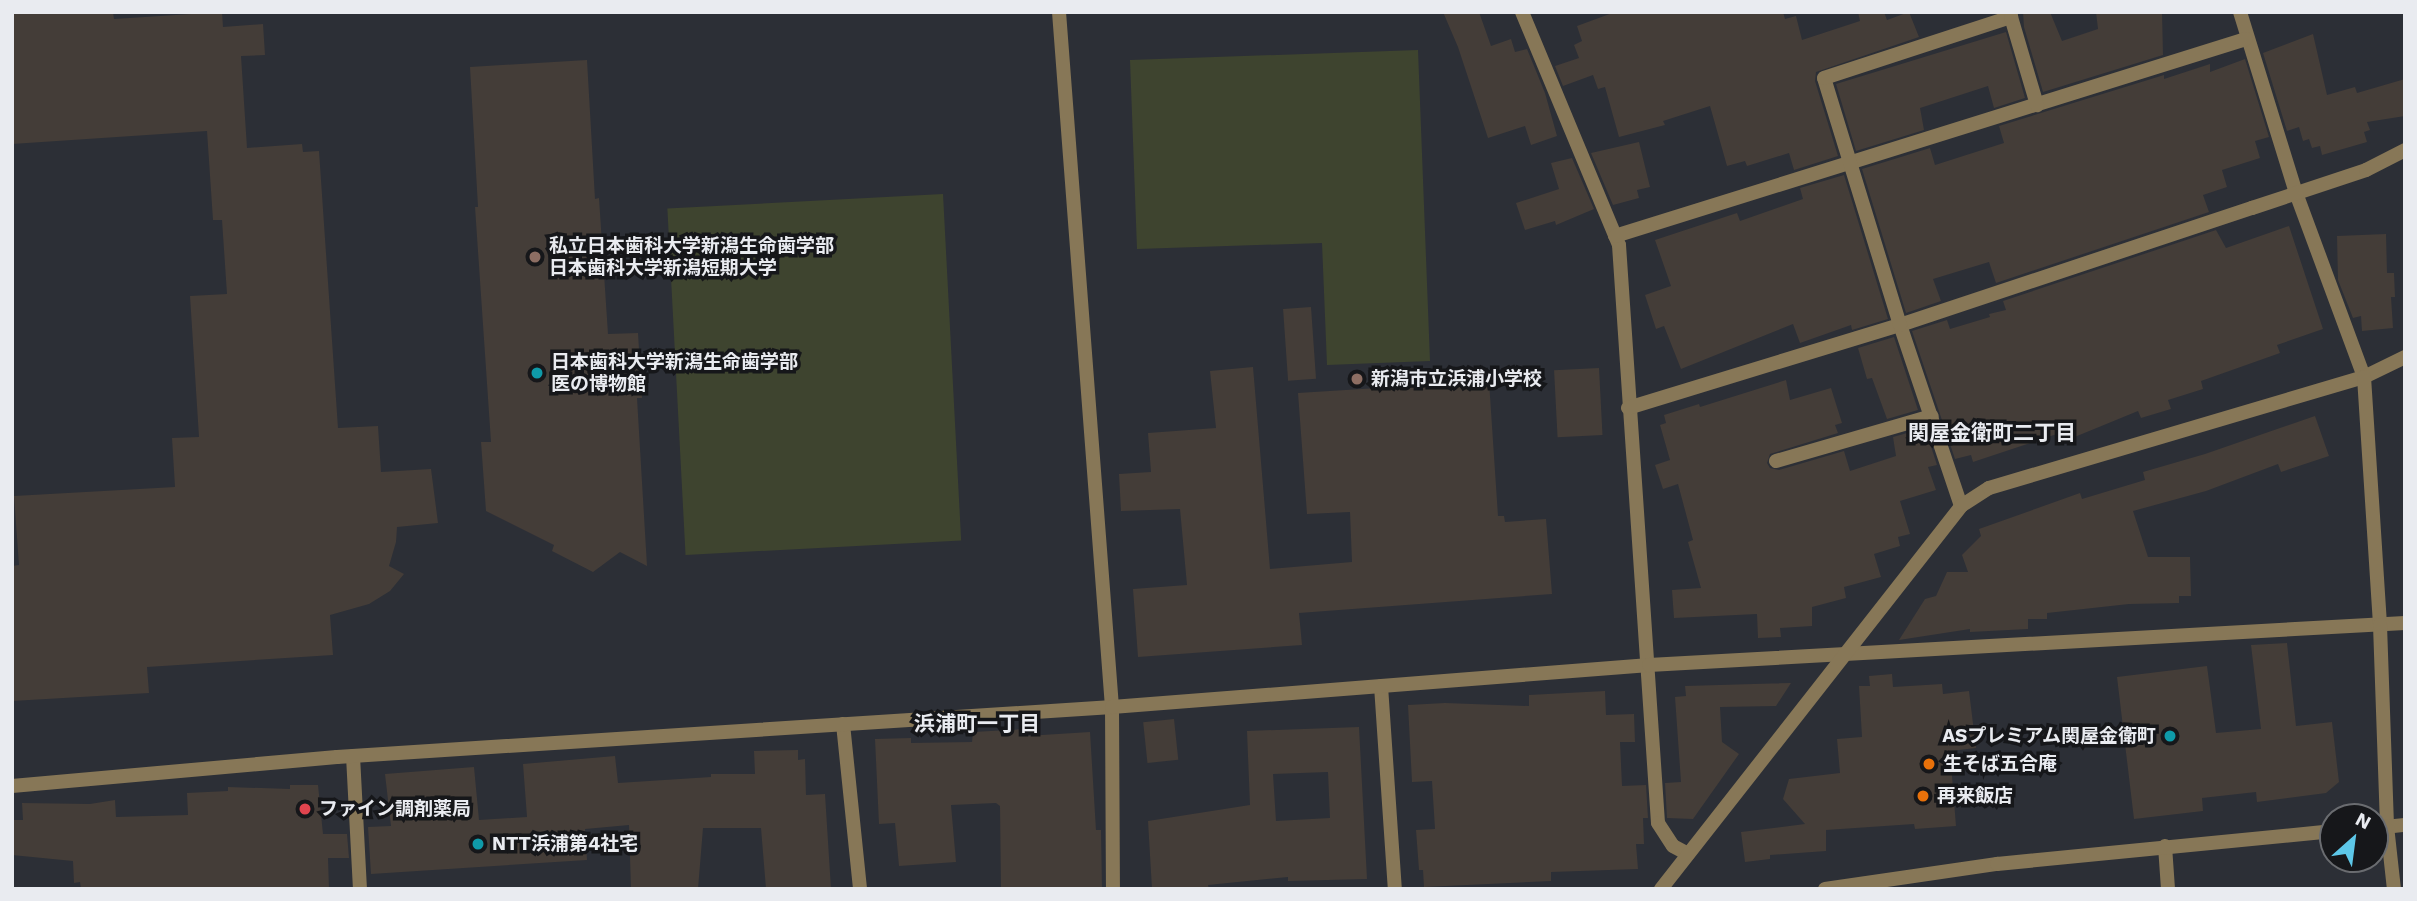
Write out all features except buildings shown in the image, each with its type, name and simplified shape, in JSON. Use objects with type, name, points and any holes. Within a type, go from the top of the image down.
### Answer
[{"type":"street","points":[[1059,12],[1112,707],[1113,889]]},
{"type":"street","points":[[1522,12],[1619,245],[1658,823],[1673,846],[1688,854]]},
{"type":"street","points":[[2240,12],[2246,39],[2296,193],[2364,377],[2380,625],[2381,803]]},
{"type":"street","points":[[1961,506],[1848,163],[1824,78],[2011,17],[2037,104]]},
{"type":"street","points":[[1615,236],[2246,39]]},
{"type":"street","points":[[1628,408],[1900,325],[2366,170],[2405,150]]},
{"type":"street","points":[[1661,889],[1850,652],[1961,506],[1989,488],[2364,377],[2405,357]]},
{"type":"street","points":[[1776,461],[1932,416]]},
{"type":"street","points":[[12,786],[353,756],[1112,707],[1649,665],[2405,623]]},
{"type":"street","points":[[1381,686],[1395,889]]},
{"type":"street","points":[[843,724],[860,889]]},
{"type":"street","points":[[353,756],[360,889]]},
{"type":"street","points":[[1825,889],[1997,864],[2319,832]]},
{"type":"street","points":[[2165,846],[2168,889]]},
{"type":"street","points":[[2389,865],[2394,889]]},
{"type":"green space","points":[[1418,50],[1430,361],[1327,365],[1322,243],[1137,249],[1130,60]]},
{"type":"green space","points":[[943,194],[961,541],[686,555],[667,208]]},
{"type":"place","name":"私立日本歯科大学新潟生命歯学部 日本歯科大学新潟短期大学","points":[[535,257]]},
{"type":"place","name":"日本歯科大学新潟生命歯学部 医の博物館","points":[[537,373]]},
{"type":"place","name":"新潟市立浜浦小学校","points":[[1357,379]]},
{"type":"place","name":"ASプレミアム関屋金衛町","points":[[2170,736]]},
{"type":"place","name":"生そば五合庵","points":[[1929,764]]},
{"type":"place","name":"再来飯店","points":[[1923,796]]},
{"type":"place","name":"ファイン調剤薬局","points":[[305,809]]},
{"type":"place","name":"NTT浜浦第4社宅","points":[[478,844]]},
{"type":"district","name":"関屋金衛町二丁目","points":[[1992,433]]},
{"type":"district","name":"浜浦町一丁目","points":[[977,724]]}]
